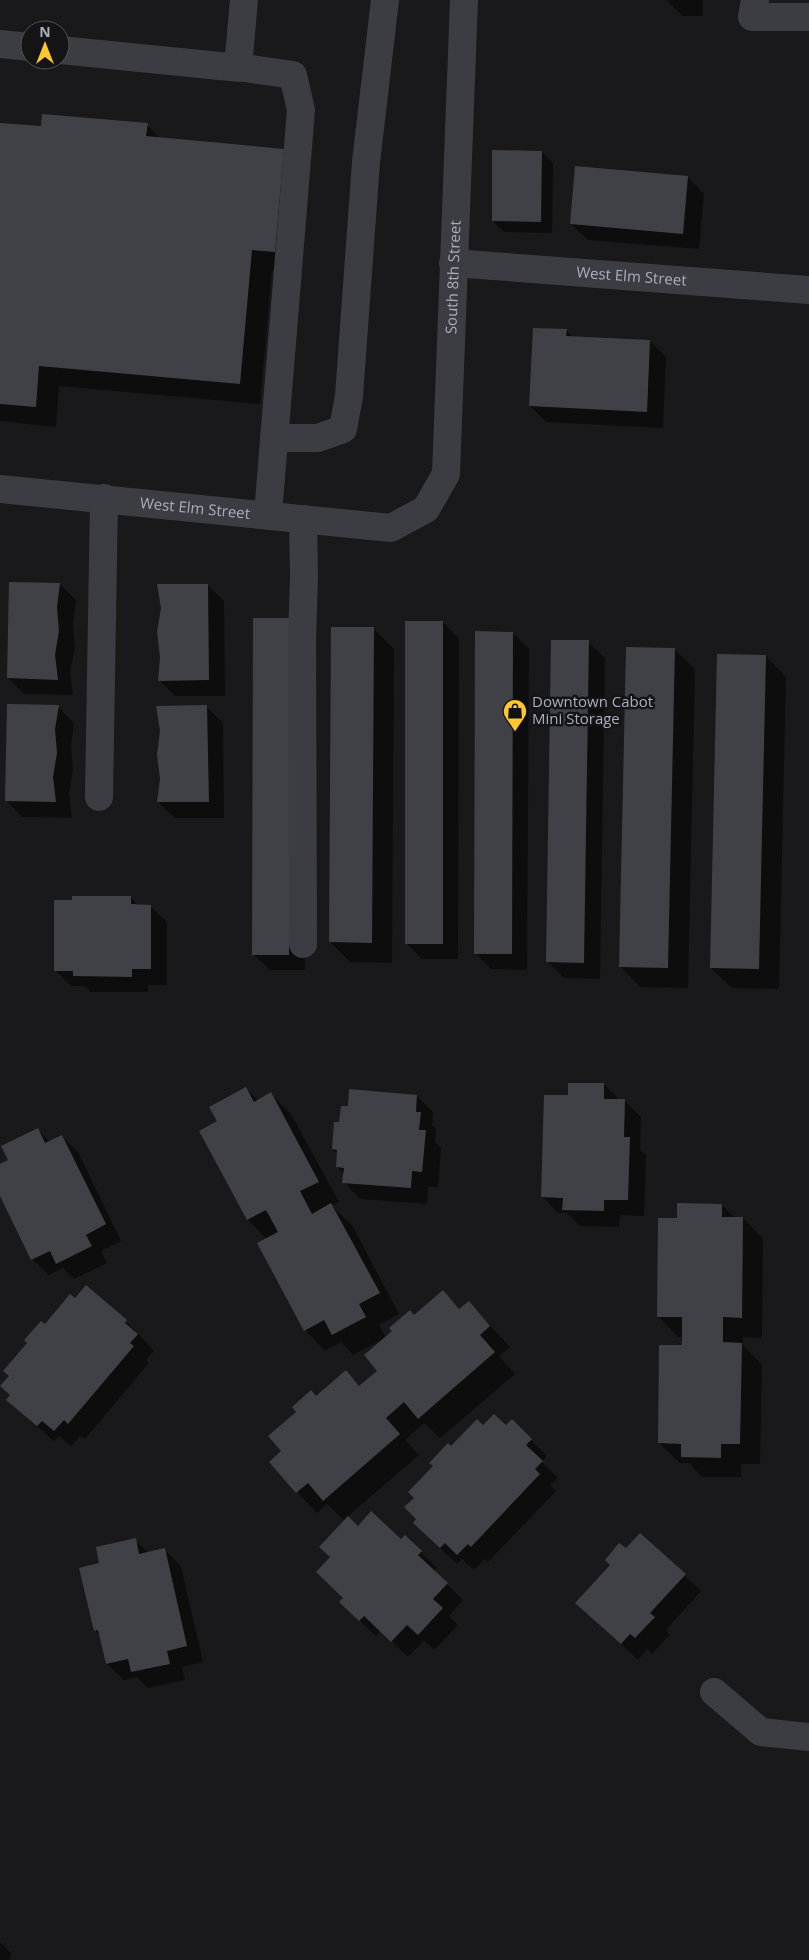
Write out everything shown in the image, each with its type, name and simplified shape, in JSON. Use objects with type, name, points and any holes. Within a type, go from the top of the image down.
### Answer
[{"type":"street","points":[[70,51],[240,68],[238,66],[244,0]]},
{"type":"street","points":[[274,438],[318,438],[343,429],[350,396],[366,162],[385,0]]},
{"type":"street","name":"South 8th Street","points":[[391,528],[426,509],[446,474],[464,0]]},
{"type":"street","points":[[754,0],[752,17],[809,17]]},
{"type":"street","points":[[0,44],[20,46]]},
{"type":"street","points":[[238,66],[293,75],[301,110],[268,514]]},
{"type":"street","name":"West Elm Street","points":[[453,263],[809,290]]},
{"type":"street","name":"West Elm Street","points":[[0,489],[268,514],[391,528]]},
{"type":"street","points":[[99,797],[104,498]]},
{"type":"street","points":[[303,518],[304,944]]},
{"type":"street","points":[[714,1692],[761,1732],[809,1737]]},
{"type":"building","points":[[42,114],[148,123],[146,136],[284,149],[275,252],[252,250],[240,384],[39,366],[36,407],[0,404],[0,123],[41,126]]},
{"type":"building","points":[[492,150],[542,151],[541,222],[492,221]]},
{"type":"building","points":[[575,166],[688,176],[683,234],[570,224]]},
{"type":"building","points":[[533,328],[567,329],[566,336],[650,340],[647,412],[529,406]]},
{"type":"building","points":[[9,582],[60,583],[57,607],[59,631],[55,655],[58,680],[7,678]]},
{"type":"building","points":[[157,584],[208,584],[209,680],[158,681],[160,657],[157,632],[161,608]]},
{"type":"building","points":[[253,618],[290,618],[289,955],[252,955]]},
{"type":"building","points":[[405,621],[443,621],[443,944],[405,944]]},
{"type":"building","points":[[331,627],[374,627],[372,943],[329,942]]},
{"type":"building","points":[[475,631],[513,632],[512,954],[474,954]]},
{"type":"building","points":[[551,640],[589,640],[584,963],[546,962]]},
{"type":"building","points":[[626,647],[675,648],[668,968],[619,967]]},
{"type":"building","points":[[717,654],[766,655],[759,969],[710,968]]},
{"type":"building","points":[[7,704],[59,705],[55,729],[57,753],[53,777],[56,802],[5,801]]},
{"type":"building","points":[[207,705],[209,802],[157,802],[160,779],[157,755],[160,731],[156,706]]},
{"type":"building","points":[[72,896],[131,896],[131,904],[151,905],[151,969],[132,969],[132,977],[73,976],[73,971],[54,971],[54,900],[72,900]]},
{"type":"building","points":[[568,1083],[604,1083],[604,1099],[625,1099],[624,1137],[630,1137],[628,1200],[604,1200],[604,1211],[562,1210],[563,1198],[541,1197],[544,1095],[568,1095]]},
{"type":"building","points":[[246,1087],[254,1102],[271,1092],[319,1182],[300,1191],[312,1214],[331,1203],[380,1293],[359,1304],[366,1317],[332,1335],[324,1320],[304,1331],[257,1243],[278,1232],[266,1210],[247,1220],[199,1131],[217,1121],[209,1107]]},
{"type":"building","points":[[349,1089],[417,1095],[416,1112],[421,1112],[419,1130],[426,1130],[422,1172],[412,1171],[411,1188],[342,1183],[344,1168],[336,1167],[337,1150],[332,1149],[334,1122],[339,1122],[341,1106],[348,1106]]},
{"type":"building","points":[[38,1128],[45,1143],[62,1135],[106,1224],[86,1235],[92,1246],[56,1264],[50,1251],[31,1260],[0,1196],[0,1164],[8,1160],[1,1146]]},
{"type":"building","points":[[677,1203],[722,1204],[722,1217],[743,1217],[742,1318],[723,1317],[723,1342],[742,1343],[740,1444],[721,1444],[721,1458],[681,1457],[681,1444],[658,1443],[659,1345],[682,1345],[682,1317],[657,1317],[658,1218],[677,1218]]},
{"type":"building","points":[[86,1285],[127,1320],[125,1323],[138,1334],[130,1343],[134,1346],[68,1424],[64,1420],[54,1431],[42,1421],[37,1426],[6,1400],[10,1395],[0,1386],[9,1376],[3,1371],[27,1343],[24,1340],[41,1321],[45,1324],[70,1294],[75,1298]]},
{"type":"building","points":[[443,1290],[459,1309],[469,1301],[490,1326],[480,1335],[495,1352],[418,1419],[404,1402],[386,1418],[400,1434],[323,1501],[308,1483],[296,1493],[269,1462],[281,1451],[268,1436],[296,1412],[292,1407],[311,1390],[316,1396],[346,1370],[359,1386],[377,1371],[364,1355],[392,1331],[389,1328],[410,1310],[414,1315]]},
{"type":"building","points":[[494,1414],[506,1425],[512,1419],[532,1439],[526,1445],[543,1461],[535,1469],[540,1474],[471,1547],[468,1544],[457,1555],[445,1543],[440,1548],[413,1523],[416,1519],[404,1507],[414,1498],[408,1492],[433,1466],[429,1463],[448,1443],[451,1446],[477,1419],[483,1425]]},
{"type":"building","points":[[371,1511],[401,1539],[405,1535],[422,1551],[418,1555],[448,1583],[433,1599],[443,1608],[418,1635],[407,1625],[391,1642],[364,1616],[359,1621],[339,1602],[343,1598],[316,1572],[330,1557],[319,1547],[348,1516],[358,1526]]},
{"type":"building","points":[[640,1533],[686,1574],[650,1613],[655,1617],[635,1638],[630,1634],[621,1644],[575,1603],[610,1565],[605,1560],[619,1543],[626,1548]]},
{"type":"building","points":[[136,1538],[139,1554],[165,1548],[187,1646],[167,1651],[170,1664],[131,1672],[128,1659],[106,1664],[98,1630],[94,1631],[79,1568],[99,1563],[96,1547]]},
{"type":"place","name":"Downtown Cabot Mini Storage","points":[[515,732]]}]
